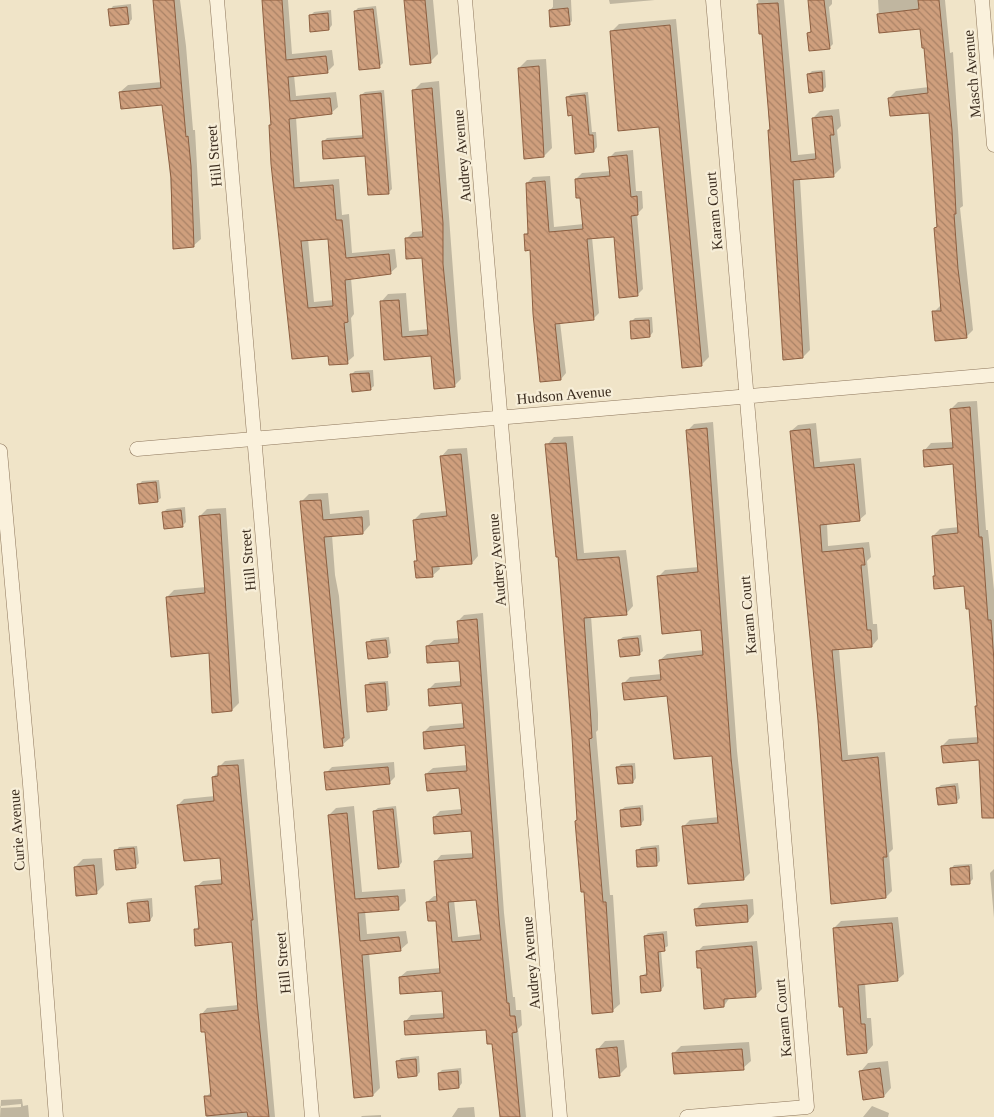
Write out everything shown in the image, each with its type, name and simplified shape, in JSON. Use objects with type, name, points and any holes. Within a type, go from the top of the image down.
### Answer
[{"type":"street","name":"Hill Street","points":[[217,0],[312,1117]]},
{"type":"street","name":"Audrey Avenue","points":[[465,0],[560,1117]]},
{"type":"street","name":"Karam Court","points":[[687,1117],[807,1107],[713,0]]},
{"type":"street","name":"Masch Avenue","points":[[982,0],[994,145]]},
{"type":"street","name":"Hudson Avenue","points":[[138,449],[501,416],[994,375]]},
{"type":"street","name":"Curie Avenue","points":[[0,451],[30,784],[56,1117]]},
{"type":"building","points":[[153,0],[174,0],[186,137],[188,136],[191,166],[194,247],[173,249],[171,178],[162,105],[121,109],[119,92],[161,88]]},
{"type":"building","points":[[262,0],[282,0],[286,60],[326,56],[328,73],[288,77],[290,101],[330,98],[332,114],[289,119],[294,188],[333,185],[336,220],[342,220],[346,258],[389,254],[391,274],[345,280],[348,322],[344,323],[348,364],[329,365],[328,356],[292,359],[271,164],[269,125],[271,125]],"holes":[[[328,239],[333,306],[308,308],[301,241]]]},
{"type":"building","points":[[404,0],[425,0],[431,63],[410,65]]},
{"type":"building","points":[[808,0],[824,0],[830,49],[809,51],[807,33],[811,32]]},
{"type":"building","points":[[918,0],[939,0],[952,130],[956,214],[954,214],[958,269],[967,338],[935,341],[932,311],[941,311],[934,228],[937,227],[929,113],[890,116],[888,98],[928,93],[924,48],[922,48],[920,29],[879,33],[877,14],[919,9]]},
{"type":"building","points":[[778,3],[791,162],[816,159],[812,118],[832,116],[834,135],[830,135],[834,177],[793,180],[803,358],[783,360],[768,130],[770,130],[762,34],[759,34],[757,4]]},
{"type":"building","points":[[127,7],[129,24],[110,26],[108,9]]},
{"type":"building","points":[[568,8],[570,25],[550,27],[549,10]]},
{"type":"building","points":[[373,9],[380,68],[359,70],[354,11]]},
{"type":"building","points":[[328,13],[329,30],[310,32],[309,15]]},
{"type":"building","points":[[670,25],[702,366],[682,368],[659,127],[618,131],[610,31]]},
{"type":"building","points":[[539,66],[544,157],[524,159],[518,68]]},
{"type":"building","points":[[822,72],[823,91],[809,93],[807,74]]},
{"type":"building","points":[[432,88],[443,223],[443,264],[455,387],[434,389],[431,356],[384,360],[380,301],[399,300],[402,337],[428,335],[422,258],[406,259],[405,238],[423,237],[412,90]]},
{"type":"building","points":[[381,93],[389,194],[368,195],[365,156],[323,159],[322,141],[363,138],[360,95]]},
{"type":"building","points":[[585,95],[589,135],[593,135],[594,152],[575,154],[572,115],[568,116],[566,97]]},
{"type":"building","points":[[627,155],[631,197],[637,196],[638,215],[631,216],[638,296],[619,298],[614,237],[587,239],[594,320],[555,324],[561,380],[540,382],[533,314],[530,250],[525,251],[524,234],[528,234],[526,183],[545,181],[549,232],[583,229],[580,198],[576,198],[575,179],[610,176],[608,157]]},
{"type":"building","points":[[649,320],[650,337],[631,339],[630,321]]},
{"type":"building","points":[[369,373],[371,390],[352,392],[350,374]]},
{"type":"building","points":[[970,407],[979,537],[982,537],[988,620],[991,620],[994,661],[994,818],[982,818],[979,760],[943,763],[941,746],[978,743],[975,706],[977,706],[969,609],[966,609],[964,586],[934,589],[932,536],[958,533],[953,464],[924,467],[923,450],[953,448],[950,409]]},
{"type":"building","points":[[707,428],[731,758],[744,880],[688,884],[682,826],[718,823],[712,756],[674,759],[667,696],[624,700],[622,683],[661,680],[659,660],[703,655],[701,630],[662,634],[657,576],[698,572],[686,430]]},
{"type":"building","points":[[810,429],[814,468],[854,464],[860,521],[820,525],[822,552],[863,548],[865,565],[861,565],[867,630],[871,630],[872,647],[832,650],[842,761],[878,757],[887,857],[883,857],[886,898],[831,904],[818,720],[790,431]]},
{"type":"building","points":[[566,443],[577,560],[619,557],[627,615],[584,618],[592,738],[589,739],[603,902],[606,902],[613,1012],[592,1014],[584,892],[581,892],[575,821],[577,820],[572,737],[558,557],[556,557],[545,444]]},
{"type":"building","points":[[461,454],[472,564],[432,567],[433,577],[416,578],[414,561],[417,561],[413,520],[447,516],[440,456]]},
{"type":"building","points":[[156,482],[158,502],[139,504],[137,484]]},
{"type":"building","points":[[321,500],[323,520],[362,517],[363,534],[324,537],[344,738],[342,738],[343,746],[324,748],[300,501]]},
{"type":"building","points":[[181,510],[183,527],[164,529],[162,512]]},
{"type":"building","points":[[220,514],[232,711],[212,713],[209,653],[171,657],[166,597],[205,593],[199,516]]},
{"type":"building","points":[[477,619],[507,1003],[509,1003],[510,1016],[515,1016],[517,1032],[512,1033],[520,1117],[500,1117],[492,1044],[487,1044],[486,1030],[405,1035],[404,1021],[444,1018],[442,991],[400,994],[399,977],[440,973],[436,921],[428,921],[426,902],[437,901],[434,861],[473,858],[471,831],[434,834],[433,817],[462,814],[459,788],[427,791],[425,774],[467,771],[465,745],[424,749],[423,732],[464,728],[462,703],[429,706],[428,689],[461,686],[459,661],[427,663],[426,646],[459,643],[457,621]],"holes":[[[476,900],[481,940],[452,942],[448,902]]]},
{"type":"building","points":[[638,638],[640,655],[620,657],[618,640]]},
{"type":"building","points":[[386,640],[388,657],[368,659],[366,642]]},
{"type":"building","points":[[385,683],[387,710],[367,712],[365,685]]},
{"type":"building","points":[[238,765],[253,920],[251,920],[257,1003],[269,1117],[248,1117],[247,1112],[206,1116],[204,1096],[211,1096],[205,1032],[201,1032],[200,1014],[238,1010],[234,963],[232,942],[195,946],[194,929],[199,929],[195,886],[222,884],[220,858],[184,861],[177,805],[214,801],[212,777],[218,776],[218,766]]},
{"type":"building","points":[[632,766],[633,783],[618,784],[616,767]]},
{"type":"building","points":[[388,767],[390,784],[326,790],[324,772]]},
{"type":"building","points":[[955,786],[957,803],[938,805],[936,788]]},
{"type":"building","points":[[640,808],[641,825],[621,827],[620,810]]},
{"type":"building","points":[[393,809],[399,867],[378,869],[373,811]]},
{"type":"building","points":[[347,813],[355,899],[398,896],[399,910],[358,913],[360,941],[399,937],[401,951],[362,955],[373,1096],[354,1098],[328,815]]},
{"type":"building","points":[[134,848],[136,868],[116,870],[114,850]]},
{"type":"building","points":[[656,848],[657,866],[637,867],[636,850]]},
{"type":"building","points":[[94,865],[97,894],[76,896],[74,867]]},
{"type":"building","points":[[969,866],[970,884],[951,885],[950,868]]},
{"type":"building","points":[[148,901],[150,921],[129,923],[127,903]]},
{"type":"building","points":[[747,905],[748,922],[696,926],[694,909]]},
{"type":"building","points":[[892,923],[898,981],[858,985],[861,1024],[865,1024],[867,1053],[847,1055],[843,1007],[839,1007],[833,928]]},
{"type":"building","points":[[663,934],[665,951],[658,952],[661,991],[641,993],[640,976],[647,975],[644,936]]},
{"type":"building","points":[[752,946],[756,997],[724,999],[724,1007],[704,1009],[701,968],[697,968],[696,951]]},
{"type":"building","points":[[617,1047],[620,1076],[599,1078],[596,1049]]},
{"type":"building","points":[[742,1049],[744,1070],[674,1074],[672,1053]]},
{"type":"building","points":[[416,1059],[417,1076],[398,1078],[396,1061]]},
{"type":"building","points":[[880,1068],[884,1097],[863,1100],[859,1071]]},
{"type":"building","points":[[458,1071],[459,1088],[439,1090],[438,1073]]}]
